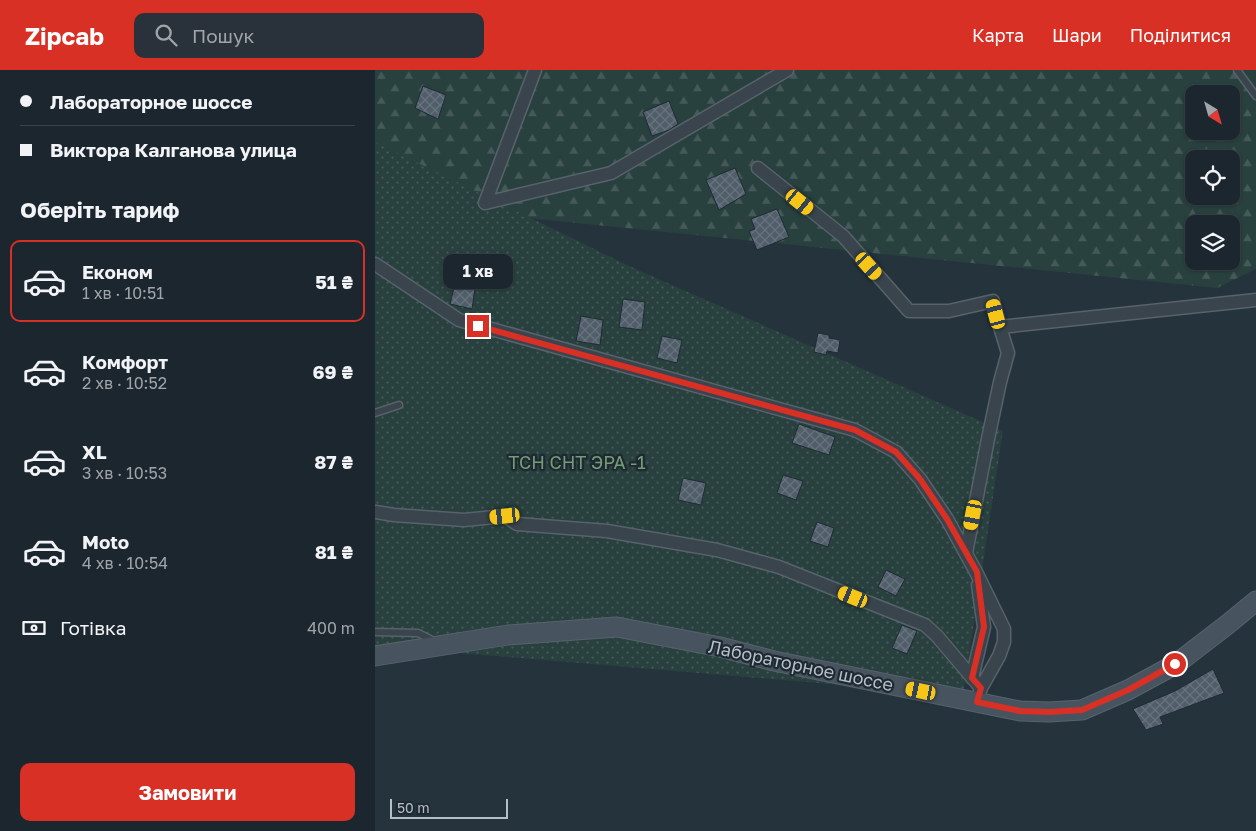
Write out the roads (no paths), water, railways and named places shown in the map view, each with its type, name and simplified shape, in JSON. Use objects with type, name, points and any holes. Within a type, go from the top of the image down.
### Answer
[{"type":"main road","name":"Лабораторное шоссе","points":[[375,656],[508,635],[617,627],[720,647],[774,661],[979,695],[1020,711],[1082,710],[1128,690],[1175,664],[1229,624],[1256,601]]},
{"type":"street","points":[[535,70],[485,203],[611,173],[787,70]]},
{"type":"street","points":[[758,168],[843,236],[909,311],[949,311],[993,301],[1008,353],[988,439],[966,553]]},
{"type":"street","points":[[375,264],[459,320],[855,430],[896,452],[920,479],[947,519],[977,572],[1004,628],[1004,642],[999,656],[979,695]]},
{"type":"street","points":[[1000,327],[1256,300]]},
{"type":"street","points":[[375,512],[465,520],[505,516],[517,524],[607,531],[717,550],[779,567],[925,624],[972,678],[979,695]]},
{"type":"street","points":[[972,678],[984,627],[977,572]]},
{"type":"lane","points":[[1237,70],[1256,96]]},
{"type":"lane","points":[[375,413],[399,405]]},
{"type":"lane","points":[[375,632],[418,633],[445,646]]},
{"type":"park label","name":"ТСН СНТ ЭРА -1","points":[[577,462]]}]
